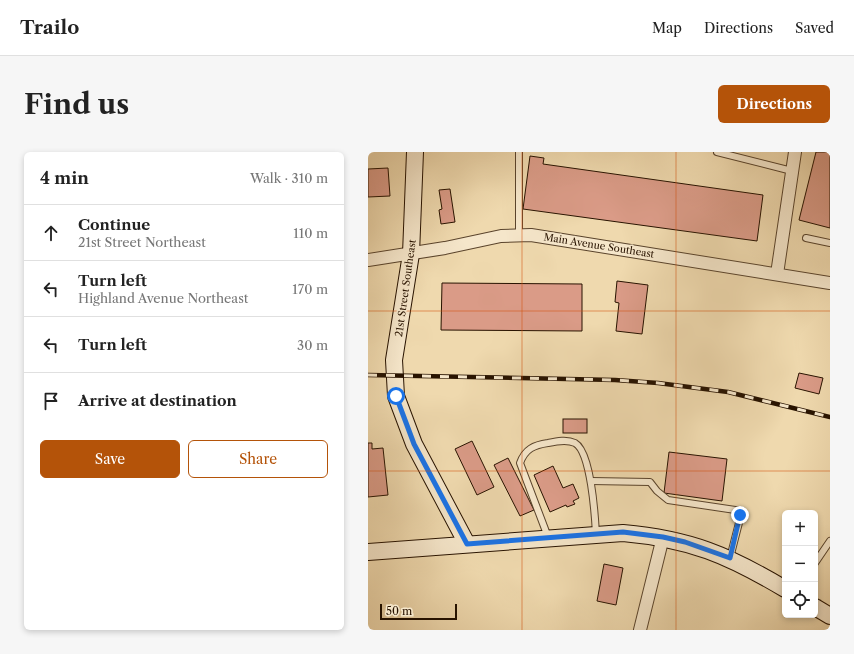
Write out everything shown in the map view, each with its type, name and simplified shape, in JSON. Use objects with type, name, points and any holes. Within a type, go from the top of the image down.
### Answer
[{"type":"main road","name":"21st Street Southeast","points":[[415,152],[411,254],[394,360],[396,396],[405,424],[414,444],[467,544]]},
{"type":"main road","points":[[368,552],[623,532],[663,537],[706,548],[730,558],[782,587]]},
{"type":"main road","points":[[818,609],[830,616]]},
{"type":"street","points":[[777,274],[795,152]]},
{"type":"street","name":"Main Avenue Southeast","points":[[368,260],[411,254],[501,236],[519,235],[585,243],[830,283]]},
{"type":"street","points":[[640,630],[663,537]]},
{"type":"lane","points":[[519,152],[519,235]]},
{"type":"lane","points":[[717,152],[792,170]]},
{"type":"lane","points":[[806,238],[830,243]]},
{"type":"lane","points":[[548,537],[525,480],[520,463],[523,455],[535,446],[567,440],[576,444],[584,456],[590,481],[596,534]]},
{"type":"lane","points":[[590,481],[650,482],[668,500],[742,511],[730,558]]},
{"type":"lane","points":[[818,558],[830,540]]},
{"type":"building","points":[[816,152],[830,152],[830,228],[799,220]]},
{"type":"building","points":[[530,156],[544,158],[543,164],[763,195],[757,241],[523,209]]},
{"type":"building","points":[[388,168],[390,196],[368,197],[368,169]]},
{"type":"building","points":[[450,189],[455,222],[441,224],[439,210],[442,209],[439,190]]},
{"type":"building","points":[[617,281],[648,285],[642,334],[616,331],[619,303],[615,302]]},
{"type":"building","points":[[442,283],[582,284],[582,331],[441,330]]},
{"type":"building","points":[[799,373],[823,378],[819,394],[795,388]]},
{"type":"building","points":[[563,419],[587,419],[587,433],[563,433]]},
{"type":"building","points":[[472,441],[494,487],[477,495],[455,449]]},
{"type":"building","points":[[368,443],[372,443],[372,449],[383,448],[388,495],[368,497]]},
{"type":"building","points":[[669,452],[727,459],[722,501],[664,493]]},
{"type":"building","points":[[508,458],[534,510],[520,516],[494,465]]},
{"type":"building","points":[[553,466],[563,488],[573,484],[579,498],[573,501],[575,504],[567,507],[566,505],[550,512],[534,475]]},
{"type":"building","points":[[604,564],[623,568],[616,605],[597,601]]},
{"type":"railway","points":[[368,375],[615,380],[658,383],[728,392],[830,417]]},
{"type":"route","points":[[396,396],[405,424],[414,444],[467,544],[623,532],[663,537],[685,542],[706,548],[730,558],[740,515]]}]
